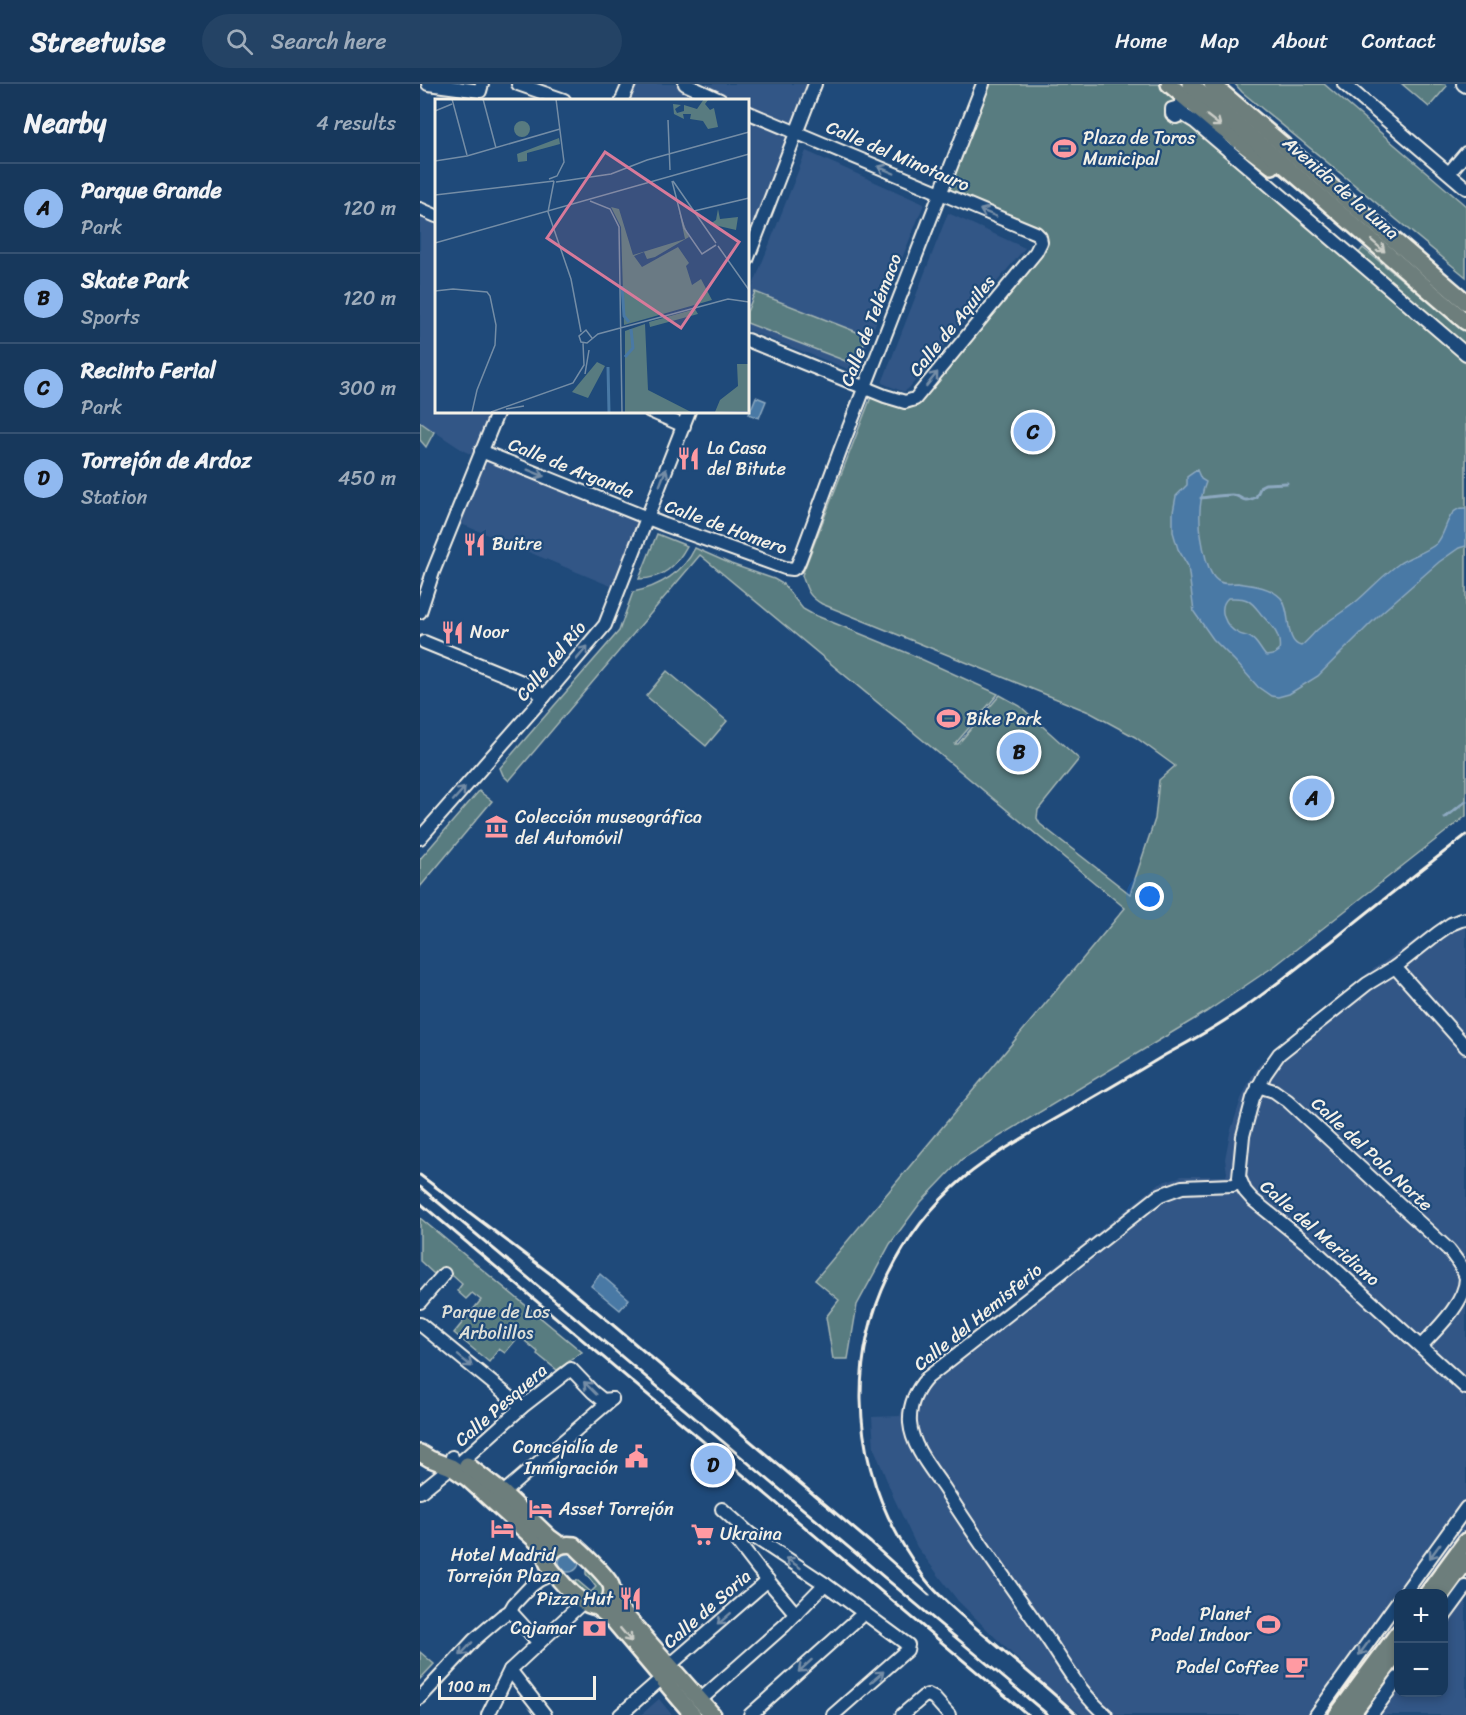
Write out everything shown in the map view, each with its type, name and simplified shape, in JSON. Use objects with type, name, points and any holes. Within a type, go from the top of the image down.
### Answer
[{"type":"main road","points":[[1169,84],[1184,101],[1277,171],[1353,214]]},
{"type":"main road","name":"Avenida de la Luna","points":[[1212,84],[1466,322]]},
{"type":"main road","points":[[1227,84],[1238,97],[1297,146],[1353,214]]},
{"type":"main road","name":"Avenida de la Luna","points":[[1353,214],[1466,302]]},
{"type":"main road","points":[[420,1442],[503,1493],[560,1545]]},
{"type":"main road","points":[[420,1453],[430,1459],[456,1465],[541,1545],[548,1557]]},
{"type":"main road","points":[[1430,1589],[1466,1541]]},
{"type":"main road","points":[[612,1594],[608,1604],[598,1608],[582,1603],[554,1573],[547,1562],[554,1548],[560,1545],[574,1545],[606,1579],[611,1586],[618,1607],[666,1672],[693,1715]]},
{"type":"main road","points":[[1445,1589],[1466,1561]]},
{"type":"main road","points":[[598,1608],[666,1672],[700,1700],[713,1715]]},
{"type":"main road","points":[[1337,1715],[1394,1638]]},
{"type":"main road","points":[[1351,1715],[1394,1657]]},
{"type":"street","points":[[428,84],[480,91],[482,84]]},
{"type":"street","points":[[518,84],[561,99]]},
{"type":"street","points":[[622,99],[629,84]]},
{"type":"street","points":[[685,84],[718,99]]},
{"type":"street","points":[[748,257],[815,84]]},
{"type":"street","name":"Calle de Telémaco","points":[[793,569],[800,559],[983,84]]},
{"type":"street","points":[[1344,84],[1466,188]]},
{"type":"street","points":[[1184,101],[1195,122],[1466,354]]},
{"type":"street","name":"Calle del Minotauro","points":[[748,112],[1036,232]]},
{"type":"street","points":[[1449,173],[1466,153]]},
{"type":"street","points":[[420,209],[435,216]]},
{"type":"street","name":"Calle de Aquiles","points":[[865,388],[905,402],[915,399],[1035,252],[1041,242],[1036,232]]},
{"type":"street","points":[[748,340],[865,388]]},
{"type":"street","points":[[421,608],[424,586],[498,412]]},
{"type":"street","points":[[652,412],[684,426]]},
{"type":"street","name":"Calle del Río","points":[[420,838],[544,698],[605,625],[689,412]]},
{"type":"street","name":"Calle de Arganda","points":[[482,451],[647,518]]},
{"type":"street","name":"Calle de Homero","points":[[647,518],[714,544],[793,569]]},
{"type":"street","points":[[424,642],[522,682],[544,698]]},
{"type":"street","name":"Calle del Meridiano","points":[[1466,919],[1444,928],[1395,967],[1367,984],[1279,1054],[1258,1086],[1248,1114],[1239,1176],[1240,1183],[1253,1200],[1309,1245],[1466,1388]]},
{"type":"street","points":[[1395,967],[1466,1047]]},
{"type":"street","name":"Calle del Polo Norte","points":[[1258,1086],[1274,1091],[1288,1101],[1449,1250],[1460,1265],[1466,1279],[1461,1301],[1421,1346]]},
{"type":"street","name":"Calle del Hemisferio","points":[[1106,1715],[1093,1704],[1073,1679],[923,1456],[914,1439],[910,1424],[911,1410],[921,1385],[927,1378],[1160,1195],[1182,1187],[1240,1183]]},
{"type":"street","points":[[420,1302],[444,1275]]},
{"type":"street","points":[[420,1324],[522,1407]]},
{"type":"street","name":"Calle Pesquera","points":[[420,1492],[456,1465],[522,1407],[571,1369],[603,1400],[612,1399],[503,1493]]},
{"type":"street","points":[[1407,1589],[1466,1508]]},
{"type":"street","points":[[722,1509],[750,1534],[825,1584],[908,1645],[907,1650],[833,1715]]},
{"type":"street","points":[[750,1534],[743,1537],[739,1544],[796,1614]]},
{"type":"street","points":[[420,1698],[474,1640],[510,1611],[531,1586],[554,1573]]},
{"type":"street","name":"Calle de Soria","points":[[620,1715],[768,1580]]},
{"type":"street","points":[[700,1700],[796,1614],[825,1584]]},
{"type":"street","points":[[1448,1610],[1466,1587]]},
{"type":"street","points":[[488,1715],[510,1670],[582,1603]]},
{"type":"street","points":[[1316,1715],[1394,1607]]},
{"type":"street","points":[[510,1611],[539,1643]]},
{"type":"street","points":[[750,1715],[864,1613]]},
{"type":"street","points":[[510,1670],[545,1715]]},
{"type":"street","points":[[1371,1715],[1394,1683]]},
{"type":"street","points":[[902,1715],[928,1695],[934,1698],[949,1715]]},
{"type":"shaded area","points":[[629,84],[815,84],[748,257],[748,99],[622,99]]},
{"type":"shaded area","points":[[806,151],[924,204],[856,372],[748,330],[748,298]]},
{"type":"shaded area","points":[[420,209],[435,216],[435,412],[498,412],[482,451],[647,518],[618,589],[454,521],[479,458],[464,451],[420,422]]},
{"type":"shaded area","points":[[948,213],[1025,248],[904,392],[882,383]]},
{"type":"shaded area","points":[[756,397],[766,401],[759,418],[749,414]]},
{"type":"shaded area","points":[[1197,470],[1201,479],[1206,482],[1201,501],[1200,530],[1212,575],[1222,583],[1255,586],[1277,594],[1286,610],[1292,639],[1301,646],[1317,630],[1358,600],[1394,567],[1436,544],[1450,516],[1459,509],[1466,508],[1466,546],[1459,548],[1439,562],[1380,614],[1318,676],[1289,694],[1271,696],[1258,687],[1213,639],[1194,612],[1188,566],[1178,549],[1173,532],[1176,496],[1187,485],[1187,477]],"holes":[[[1228,598],[1245,599],[1255,606],[1275,631],[1279,640],[1279,651],[1266,656],[1253,639],[1229,626],[1223,612]]]},
{"type":"shaded area","points":[[1466,912],[1466,1715],[1082,1715],[1045,1686],[958,1601],[917,1547],[874,1448],[872,1417],[900,1416],[907,1392],[914,1380],[925,1369],[1160,1183],[1182,1176],[1226,1176],[1225,1159],[1230,1133],[1241,1099],[1259,1065],[1280,1044],[1368,973],[1447,917]]},
{"type":"shaded area","points":[[600,1274],[629,1299],[620,1310],[591,1286]]},
{"type":"shaded area","points":[[565,1552],[573,1552],[579,1558],[579,1566],[573,1572],[565,1572],[559,1566],[559,1558]]},
{"type":"shaded area","points":[[659,1699],[672,1715],[641,1715]]},
{"type":"green space","points":[[983,84],[1169,84],[1185,98],[1179,107],[1355,258],[1363,248],[1466,332],[1466,816],[1276,965],[1206,1012],[962,1159],[921,1202],[890,1244],[857,1305],[848,1359],[833,1359],[826,1317],[839,1300],[815,1280],[1125,908],[700,555],[509,781],[500,768],[619,631],[633,592],[643,590],[670,577],[684,564],[695,548],[783,584],[803,609],[812,614],[910,654],[998,694],[955,744],[958,744],[1000,695],[1020,706],[1079,759],[1038,810],[1037,818],[1040,824],[1130,894],[1155,819],[1159,780],[1175,766],[1135,737],[1089,712],[822,604],[809,592],[802,575],[873,392],[905,402],[1041,242],[940,193]]},
{"type":"green space","points":[[1235,84],[1324,84],[1466,206],[1466,277],[1242,92]]},
{"type":"green space","points":[[1402,84],[1445,84],[1447,86],[1429,107]]},
{"type":"green space","points":[[755,292],[867,336],[856,365],[748,323],[748,310]]},
{"type":"green space","points":[[420,422],[434,432],[426,447],[420,440]]},
{"type":"green space","points":[[657,534],[687,546],[668,570],[655,577],[639,579]]},
{"type":"green space","points":[[667,671],[727,721],[706,746],[646,696]]},
{"type":"green space","points":[[479,791],[492,801],[420,887],[420,859]]},
{"type":"green space","name":"Parque de Los Arbolillos","points":[[420,1218],[582,1352],[557,1370],[519,1336],[505,1353],[499,1349],[489,1362],[454,1333],[481,1300],[472,1293],[466,1299],[457,1291],[462,1284],[453,1276],[433,1273],[420,1261]]},
{"type":"green space","points":[[586,1566],[603,1586],[603,1594],[597,1600],[589,1599],[569,1580],[578,1581],[591,1592],[596,1587],[586,1574]]},
{"type":"green space","points":[[420,1652],[434,1664],[420,1679]]},
{"type":"waterway","points":[[1201,498],[1236,495],[1247,500],[1256,497],[1261,486],[1265,484],[1287,483]]},
{"type":"waterway","points":[[1445,818],[1466,801]]},
{"type":"railway","points":[[1077,1715],[931,1587],[901,1541],[882,1503],[869,1462],[861,1399],[868,1336],[876,1305],[888,1276],[921,1223],[942,1199],[975,1169],[1017,1141],[1236,1013],[1332,941],[1466,835]]},
{"type":"railway","points":[[420,1175],[560,1281],[871,1543],[929,1595]]},
{"type":"railway","points":[[420,1187],[1048,1715]]},
{"type":"railway","points":[[420,1203],[1028,1715]]},
{"type":"place","name":"Plaza de Toros Municipal","points":[[1065,148]]},
{"type":"place","name":"Recinto Ferial","points":[[1033,432]]},
{"type":"place","name":"La Casa del Bitute","points":[[689,458]]},
{"type":"place","name":"Buitre","points":[[474,544]]},
{"type":"place","name":"Noor","points":[[452,632]]},
{"type":"place","name":"Bike Park","points":[[948,719]]},
{"type":"place","name":"Skate Park","points":[[1019,752]]},
{"type":"place","name":"Parque Grande","points":[[1312,798]]},
{"type":"place","name":"Colección museográfica del Automóvil","points":[[497,827]]},
{"type":"place","name":"Concejalía de Inmigración","points":[[636,1457]]},
{"type":"place","name":"Torrejón de Ardoz","points":[[713,1465]]},
{"type":"place","name":"Asset Torrejón","points":[[541,1509]]},
{"type":"place","name":"Hotel Madrid Torrejón Plaza","points":[[503,1529]]},
{"type":"place","name":"Ukraina","points":[[702,1534]]},
{"type":"place","name":"Pizza Hut","points":[[631,1599]]},
{"type":"place","name":"Planet Padel Indoor","points":[[1269,1624]]},
{"type":"place","name":"Cajamar","points":[[594,1628]]},
{"type":"place","name":"Padel Coffee","points":[[1297,1667]]}]
